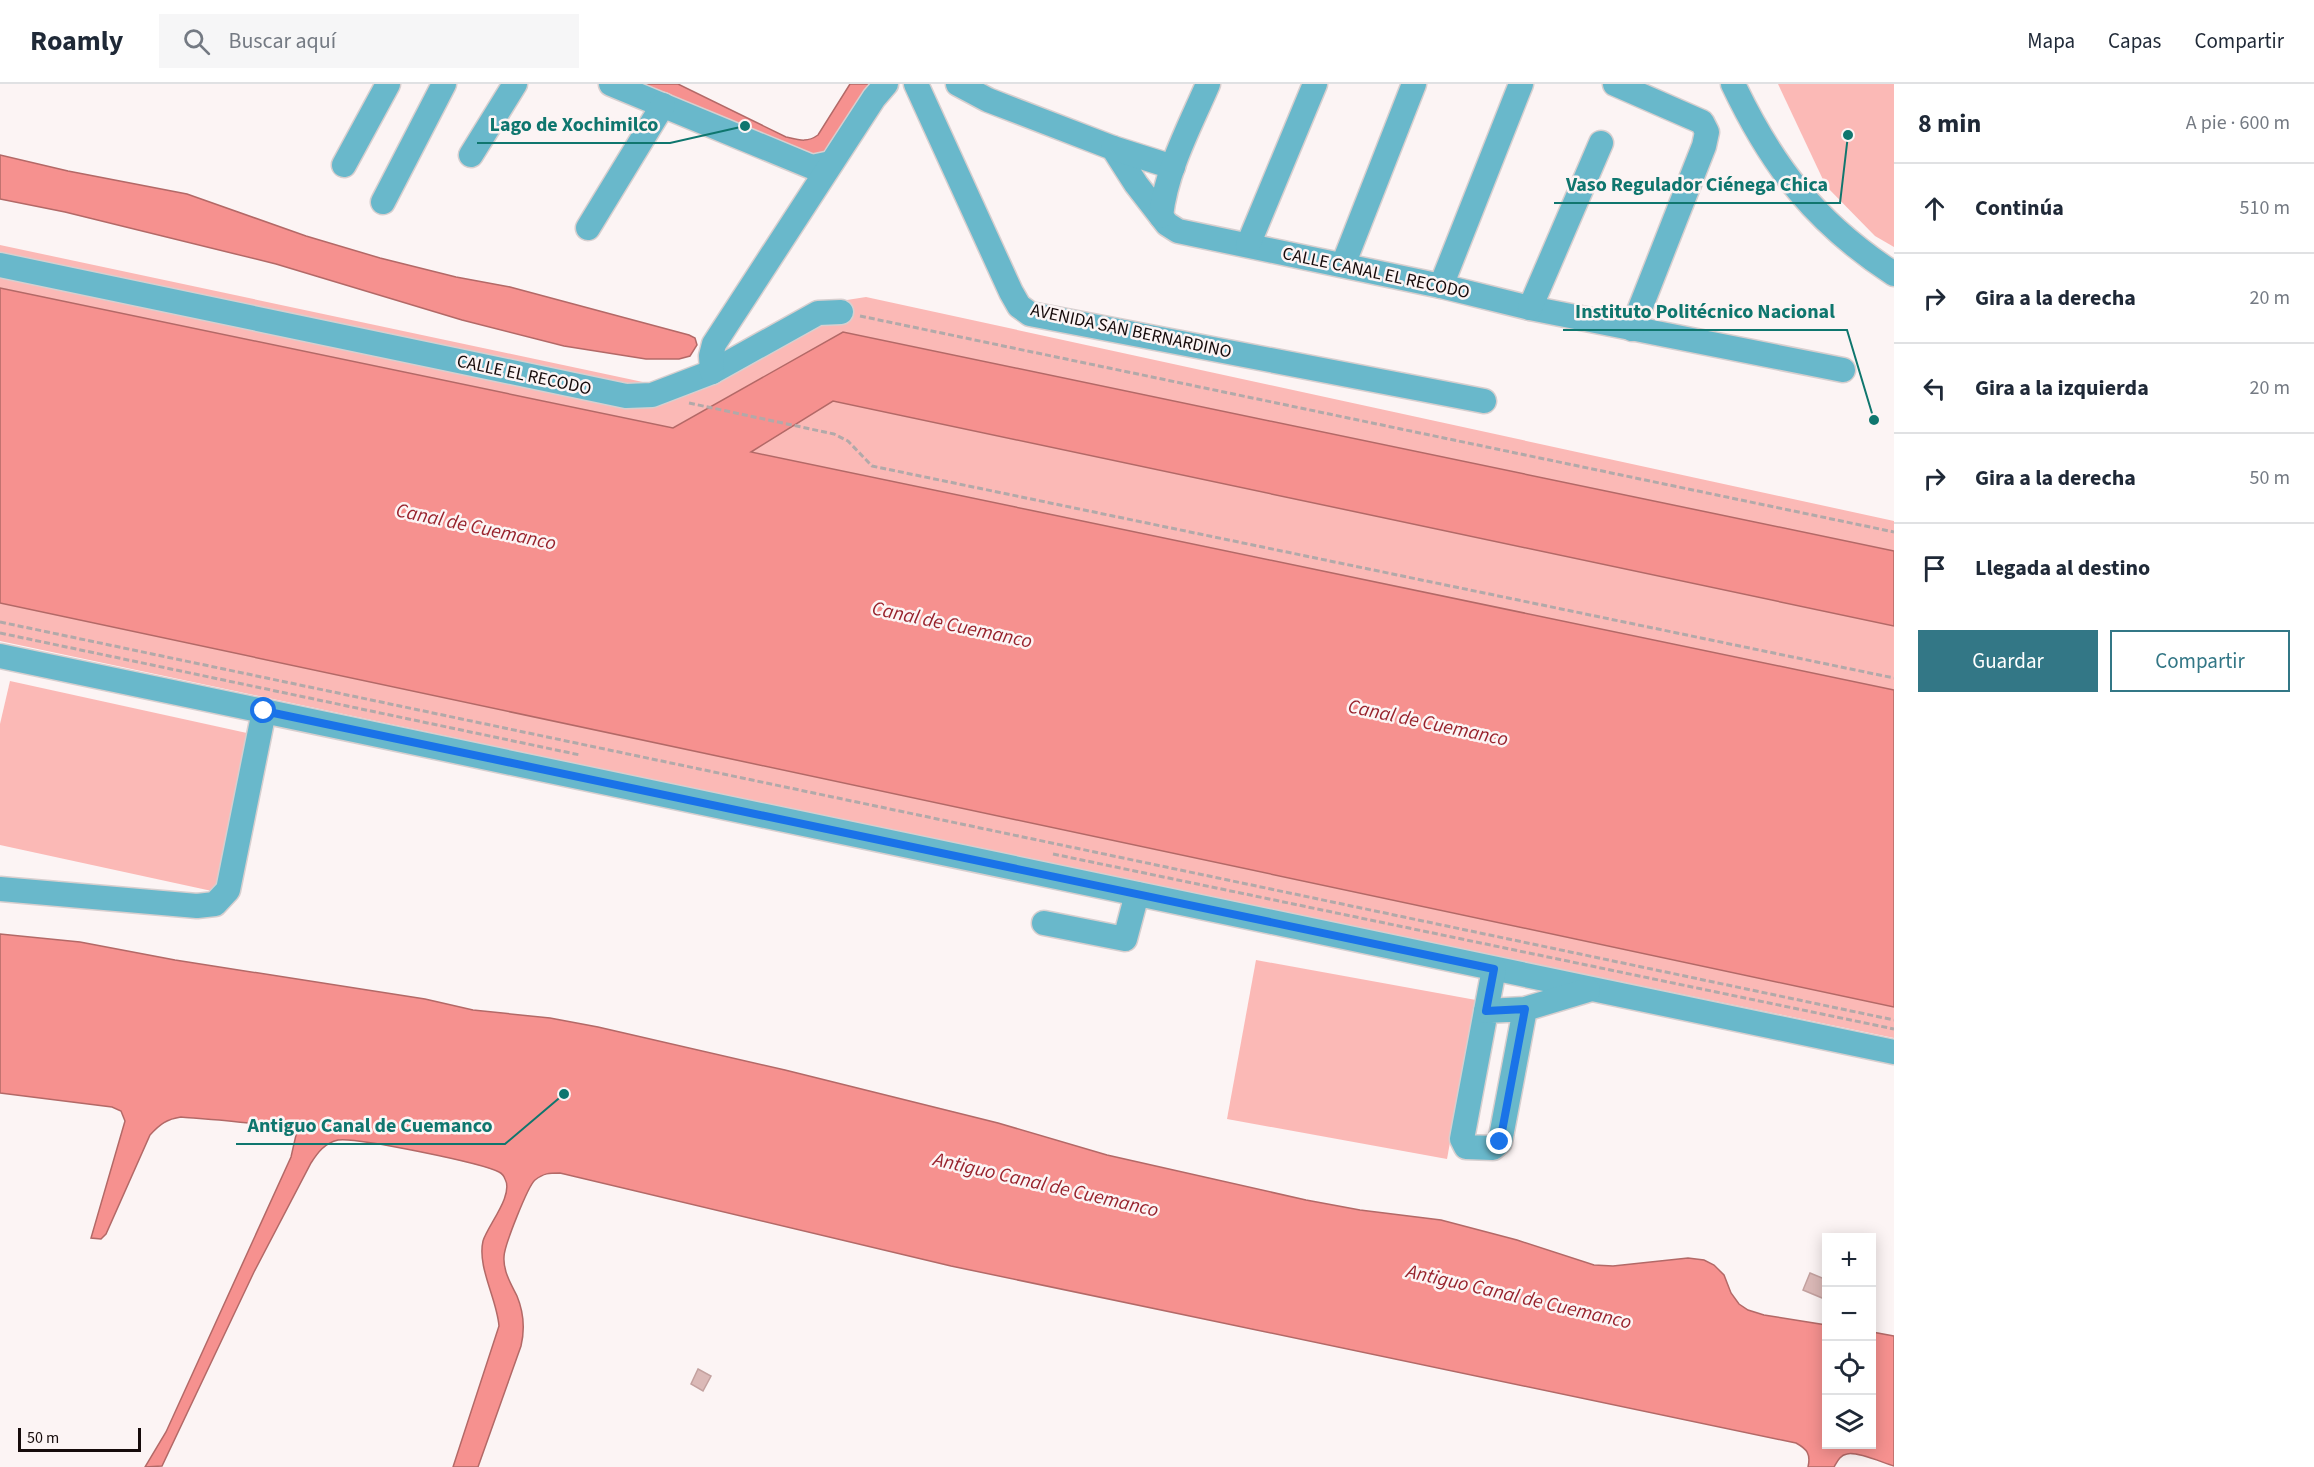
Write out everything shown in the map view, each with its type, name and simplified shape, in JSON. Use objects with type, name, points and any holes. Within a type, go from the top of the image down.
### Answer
[{"type":"street","points":[[344,165],[388,84]]},
{"type":"street","points":[[383,202],[444,84]]},
{"type":"street","points":[[471,155],[515,84]]},
{"type":"street","points":[[610,84],[815,164]]},
{"type":"street","points":[[712,372],[711,356],[714,344],[815,164],[886,84]]},
{"type":"street","name":"AVENIDA SAN BERNARDINO","points":[[916,84],[1011,292],[1019,306],[1030,314],[1484,401]]},
{"type":"street","points":[[958,84],[988,100],[1113,148],[1173,167]]},
{"type":"street","points":[[1248,245],[1315,84]]},
{"type":"street","points":[[1343,265],[1414,84]]},
{"type":"street","points":[[1441,286],[1521,84]]},
{"type":"street","points":[[1615,84],[1702,122],[1707,132],[1704,146],[1632,329]]},
{"type":"street","points":[[1732,84],[1773,159],[1792,185],[1846,240],[1894,274]]},
{"type":"street","points":[[1161,216],[1163,199],[1173,167],[1203,85]]},
{"type":"street","points":[[588,228],[663,105]]},
{"type":"street","points":[[1530,308],[1601,143]]},
{"type":"street","name":"CALLE CANAL EL RECODO","points":[[1113,148],[1136,184],[1167,224],[1178,231],[1441,286],[1530,308],[1843,370]]},
{"type":"street","name":"CALLE EL RECODO","points":[[0,266],[626,396],[652,395],[712,372],[818,313],[841,312]]},
{"type":"street","points":[[0,656],[1494,969],[1892,1050]]},
{"type":"street","points":[[0,889],[197,906],[215,904],[228,890],[264,711]]},
{"type":"street","points":[[1044,923],[1125,939],[1137,894]]},
{"type":"street","points":[[1494,969],[1462,1138],[1466,1147],[1493,1148],[1500,1142],[1525,1009]]},
{"type":"street","points":[[1486,1011],[1525,1009],[1591,989]]},
{"type":"path","points":[[841,312],[1894,532]]},
{"type":"path","points":[[686,402],[834,434],[848,441],[872,466],[1894,678]]},
{"type":"path","points":[[0,622],[1894,1020]]},
{"type":"path","points":[[0,633],[582,755]]},
{"type":"path","points":[[1050,853],[1892,1050]]},
{"type":"shaded area","points":[[1778,84],[1894,84],[1894,247],[1875,236],[1826,186]]},
{"type":"shaded area","points":[[0,245],[671,388],[834,302],[866,297],[1894,521],[1894,1038],[1035,861],[0,641]]},
{"type":"shaded area","points":[[10,681],[256,735],[221,893],[0,845],[0,724]]},
{"type":"shaded area","points":[[1256,960],[1476,1000],[1447,1159],[1227,1119]]},
{"type":"water","points":[[626,84],[678,84],[786,137],[803,140],[818,135],[850,84],[875,84],[820,157]]},
{"type":"water","points":[[0,155],[187,194],[306,236],[380,258],[456,277],[510,287],[689,335],[695,338],[697,345],[690,356],[679,359],[646,359],[564,346],[462,320],[276,264],[65,212],[0,199]]},
{"type":"water","name":"Canal de Cuemanco","points":[[0,288],[673,428],[843,332],[1894,551],[1894,626],[833,401],[751,452],[1894,690],[1894,1007],[0,603]]},
{"type":"water","points":[[0,934],[80,942],[175,960],[425,999],[473,1010],[550,1018],[598,1027],[785,1070],[998,1123],[1107,1155],[1306,1200],[1360,1210],[1441,1220],[1517,1240],[1594,1265],[1613,1266],[1688,1258],[1704,1260],[1714,1265],[1724,1275],[1731,1293],[1739,1304],[1748,1310],[1764,1315],[1822,1324],[1822,1449],[1876,1449],[1876,1333],[1894,1336],[1894,1466],[1863,1456],[1847,1454],[1839,1459],[1834,1467],[1808,1467],[1807,1452],[1796,1443],[951,1266],[560,1173],[547,1174],[535,1180],[512,1229],[504,1262],[521,1309],[523,1333],[521,1346],[478,1467],[453,1467],[499,1326],[482,1251],[483,1241],[506,1193],[505,1179],[500,1172],[445,1157],[368,1142],[338,1140],[322,1148],[311,1163],[254,1272],[162,1466],[145,1467],[166,1432],[291,1157],[296,1135],[275,1127],[242,1122],[181,1117],[168,1121],[150,1135],[106,1234],[101,1239],[91,1238],[125,1121],[121,1111],[112,1107],[0,1093]]},
{"type":"building","points":[[1810,1273],[1822,1278],[1822,1298],[1803,1290]]},
{"type":"building","points":[[698,1369],[711,1376],[703,1391],[691,1384]]},
{"type":"place","name":"Lago de Xochimilco","points":[[745,126]]},
{"type":"place","name":"Vaso Regulador Ciénega Chica","points":[[1848,135]]},
{"type":"place","name":"Instituto Politécnico Nacional","points":[[1874,420]]},
{"type":"place","name":"Antiguo Canal de Cuemanco","points":[[564,1094]]},
{"type":"route","points":[[264,711],[1494,969],[1486,1011],[1525,1009],[1500,1142]]}]
